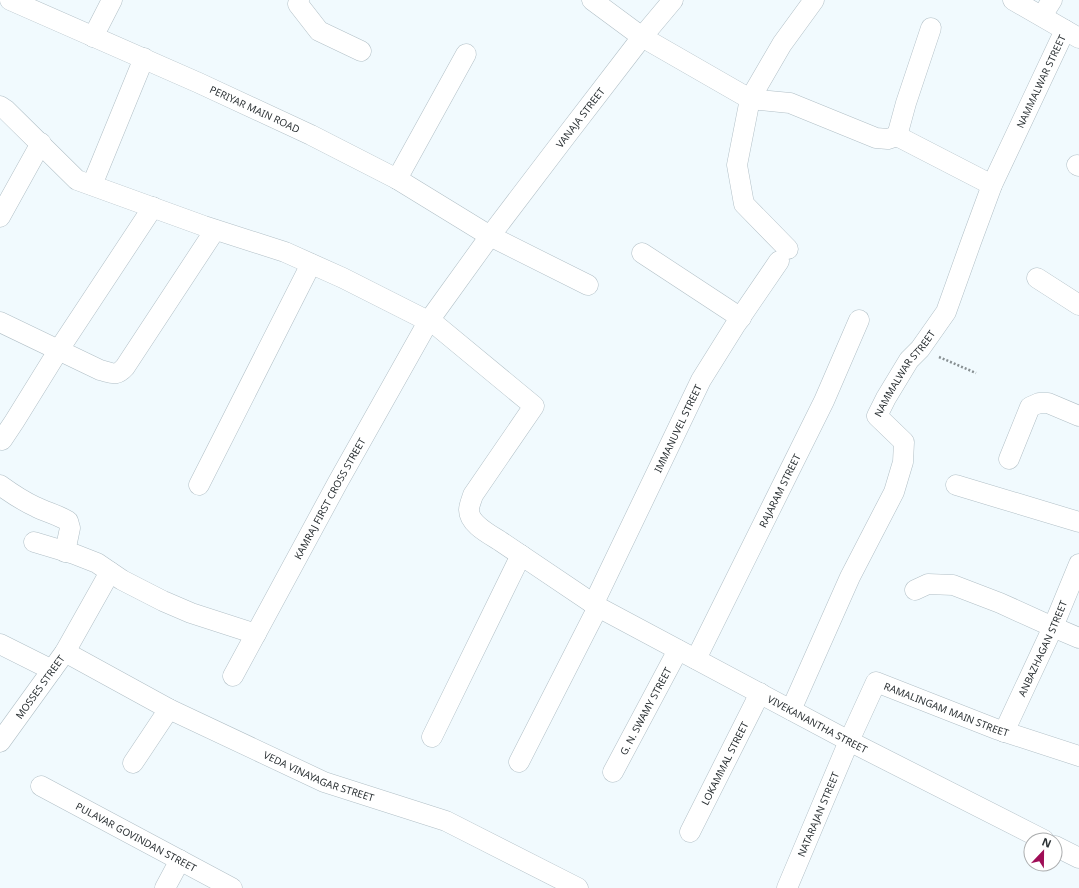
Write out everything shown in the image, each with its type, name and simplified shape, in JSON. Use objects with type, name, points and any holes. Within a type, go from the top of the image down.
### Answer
[{"type":"street","name":"PERIYAR MAIN ROAD","points":[[10,0],[144,58],[311,135],[397,179],[490,236],[588,285]]},
{"type":"street","points":[[93,36],[112,0]]},
{"type":"street","points":[[299,0],[298,4],[319,31],[361,51]]},
{"type":"street","points":[[592,0],[642,37],[750,99],[790,103],[876,138],[888,140],[897,136]]},
{"type":"street","name":"VANAJA STREET","points":[[428,322],[490,236],[642,37],[673,0]]},
{"type":"street","points":[[1013,0],[1047,8],[1072,34]]},
{"type":"street","points":[[750,99],[782,44],[812,1]]},
{"type":"street","points":[[897,136],[906,103],[931,28]]},
{"type":"street","name":"NAMMALWAR STREET","points":[[791,710],[850,577],[894,492],[903,462],[904,442],[877,416],[909,360],[920,348],[946,312],[992,185],[1072,34]]},
{"type":"street","points":[[397,179],[466,54]]},
{"type":"street","points":[[92,185],[144,58]]},
{"type":"street","name":"IMMANUVEL STREET","points":[[519,762],[596,606],[701,380],[784,255],[744,204],[737,165],[750,99]]},
{"type":"street","points":[[0,106],[6,110],[77,180],[216,230],[284,252],[342,278],[428,322]]},
{"type":"street","points":[[897,136],[992,185]]},
{"type":"street","points":[[0,217],[40,143]]},
{"type":"street","points":[[2,440],[58,350],[153,207]]},
{"type":"street","points":[[0,322],[100,370],[115,374],[121,372],[216,230]]},
{"type":"street","points":[[642,253],[741,318]]},
{"type":"street","points":[[199,485],[311,264]]},
{"type":"street","points":[[1037,278],[1079,305]]},
{"type":"street","name":"RAJARAM STREET","points":[[687,655],[824,401],[859,320]]},
{"type":"street","name":"VIVEKANANTHA STREET","points":[[428,322],[436,325],[534,406],[473,495],[469,511],[474,523],[596,606],[849,741],[1028,832]]},
{"type":"street","name":"KAMRAJ FIRST CROSS STREET","points":[[233,676],[334,489],[428,322]]},
{"type":"street","points":[[1009,459],[1030,407],[1039,403],[1048,402],[1079,416]]},
{"type":"street","points":[[0,485],[29,503],[68,521],[70,528],[65,552]]},
{"type":"street","points":[[956,485],[1079,522]]},
{"type":"street","points":[[34,542],[97,563],[122,580],[163,601],[191,613],[256,634]]},
{"type":"street","points":[[432,737],[521,555]]},
{"type":"street","name":"ANBAZHAGAN STREET","points":[[1004,732],[1053,627],[1079,564]]},
{"type":"street","name":"MOSSES STREET","points":[[0,742],[65,652],[110,572]]},
{"type":"street","points":[[915,590],[928,584],[953,585],[1000,603],[1079,638]]},
{"type":"street","points":[[0,644],[52,670]]},
{"type":"street","name":"VEDA VINAYAGAR STREET","points":[[65,652],[169,709],[324,782],[446,821],[578,888]]},
{"type":"street","name":"G. N. SWAMY STREET","points":[[613,772],[687,655]]},
{"type":"street","name":"RAMALINGAM MAIN STREET","points":[[849,741],[876,682],[1004,732],[1079,756]]},
{"type":"street","name":"LOKAMMAL STREET","points":[[690,832],[760,693]]},
{"type":"street","points":[[133,763],[169,709]]},
{"type":"street","name":"NATARAJAN STREET","points":[[787,888],[849,741]]},
{"type":"street","name":"PULAVAR GOVINDAN STREET","points":[[41,786],[232,888]]},
{"type":"street","points":[[1063,850],[1079,858]]},
{"type":"street","points":[[165,888],[180,860]]},
{"type":"path","points":[[920,348],[976,373]]}]
